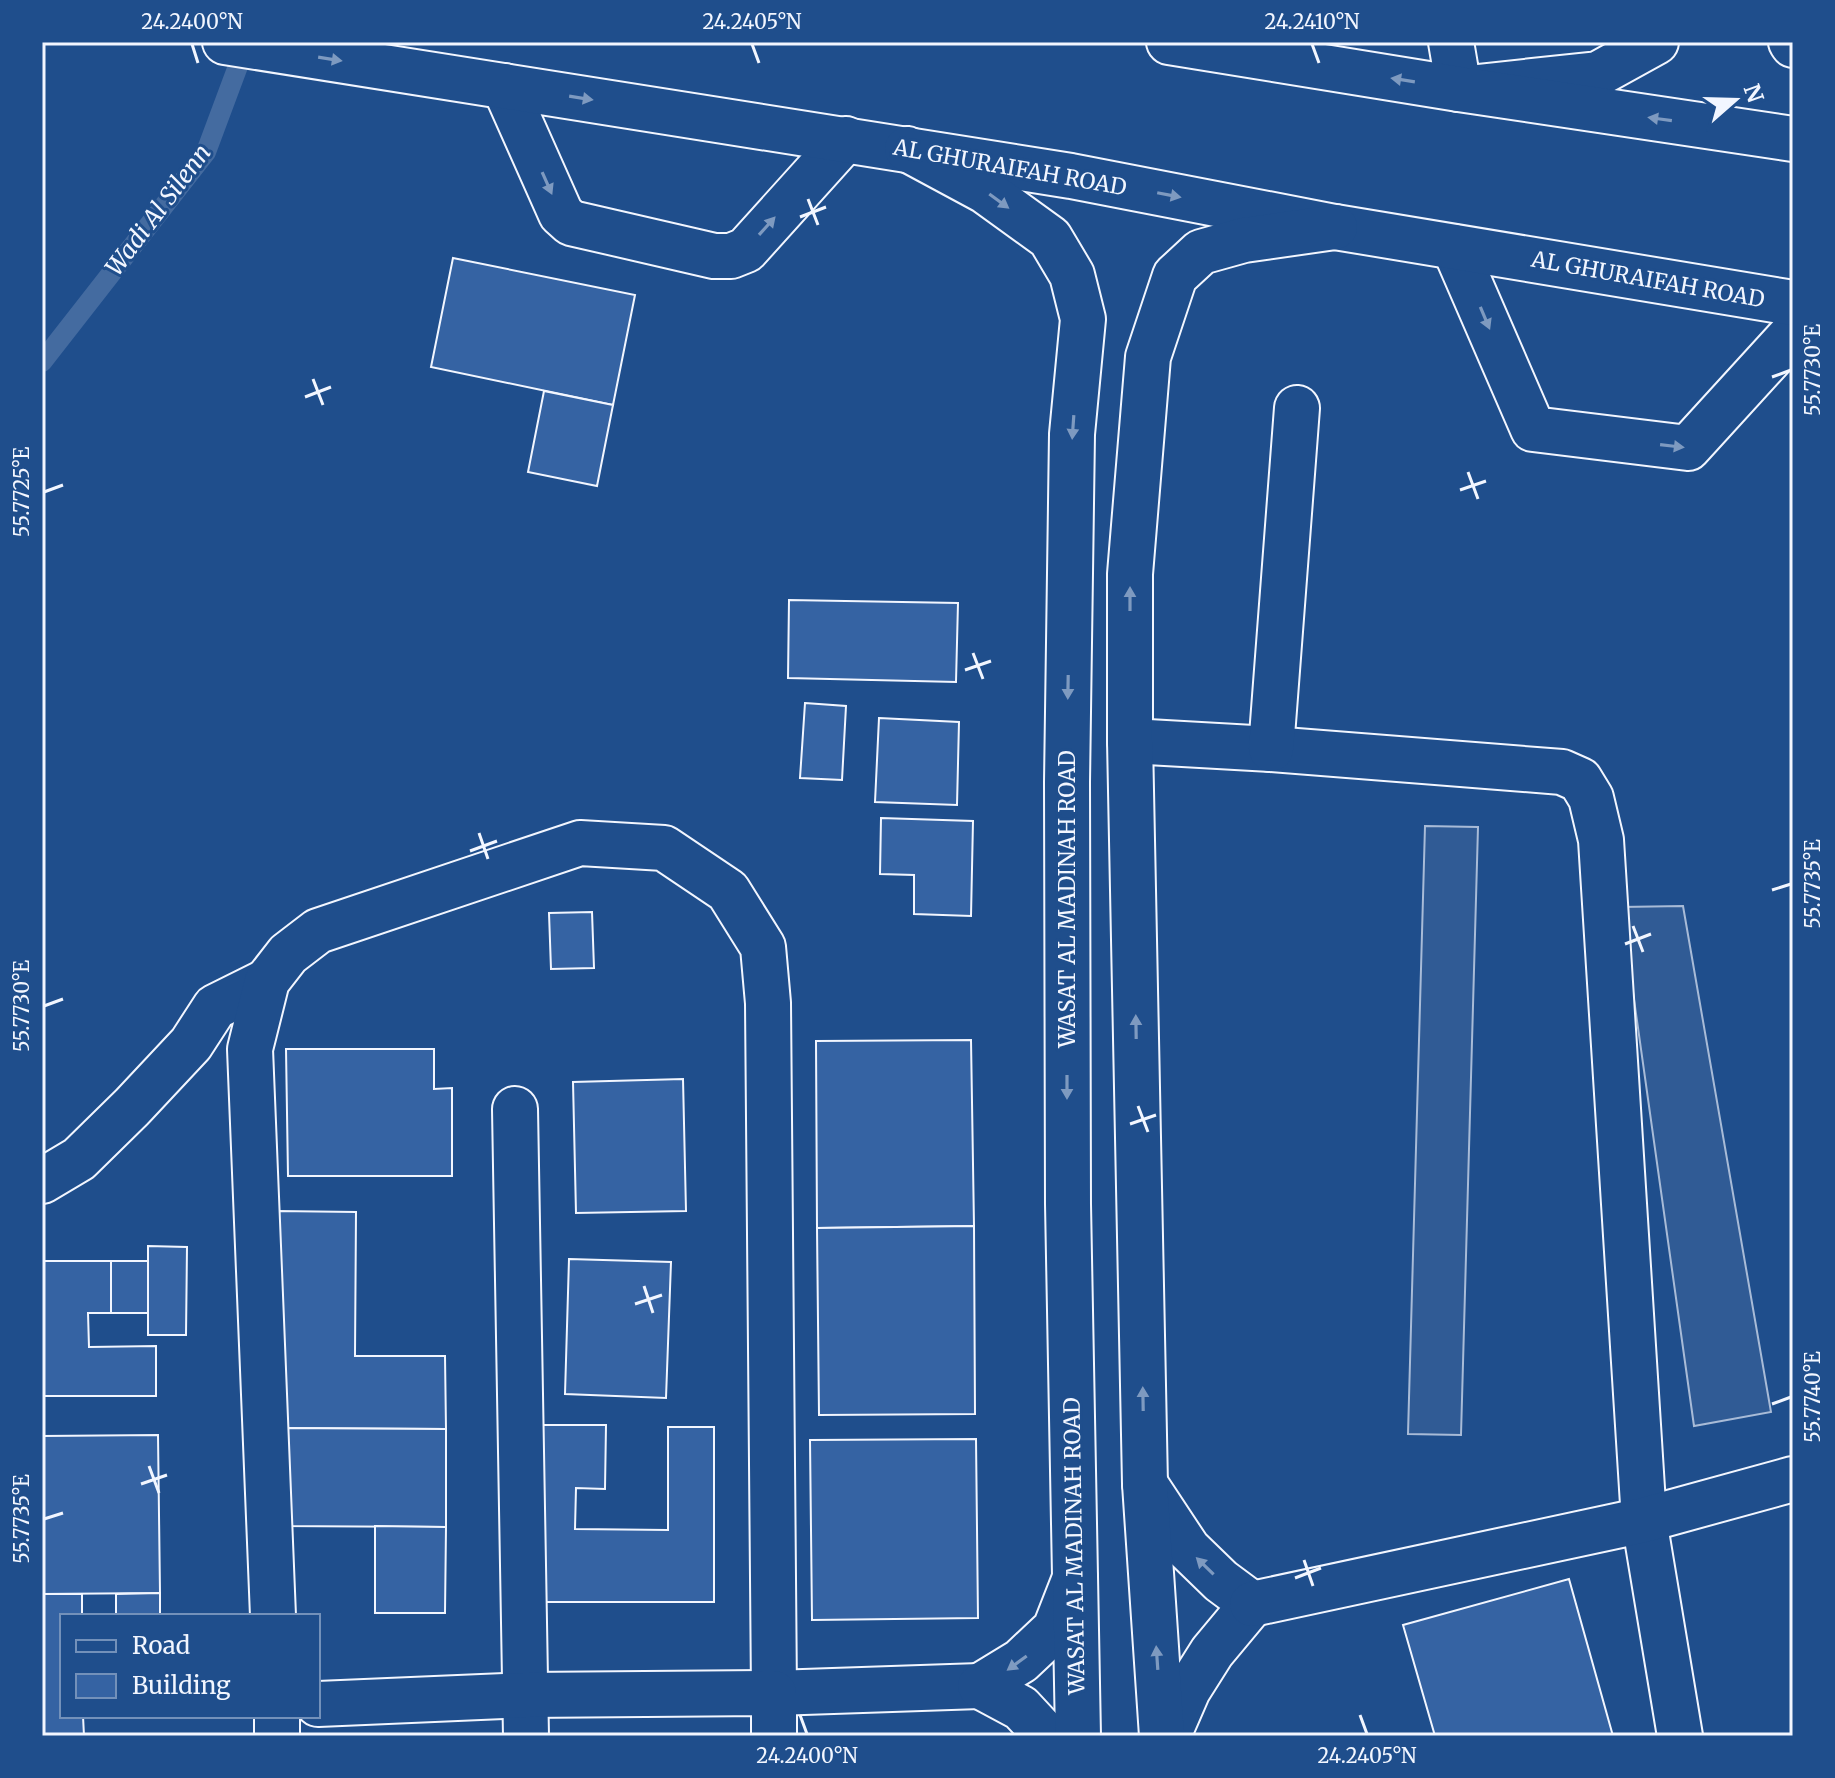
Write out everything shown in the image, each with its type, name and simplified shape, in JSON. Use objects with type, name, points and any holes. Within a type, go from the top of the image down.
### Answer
[{"type":"street","name":"AL GHURAIFAH ROAD","points":[[225,42],[1071,176],[1335,227],[1793,303]]},
{"type":"street","points":[[1169,42],[1793,139]]},
{"type":"street","points":[[1451,42],[1459,89]]},
{"type":"street","points":[[1459,89],[1598,74],[1656,42]]},
{"type":"street","points":[[504,86],[561,214],[571,223],[714,256],[731,256],[746,250],[846,139]]},
{"type":"street","name":"WASAT AL MADINAH ROAD","points":[[907,149],[985,191],[1050,238],[1072,275],[1083,319],[1072,434],[1067,782],[1068,1189],[1078,1736]]},
{"type":"street","points":[[1162,1736],[1145,1484],[1130,741],[1130,574],[1148,357],[1175,276],[1201,252],[1244,240],[1335,227]]},
{"type":"street","points":[[1454,247],[1533,429],[1688,448],[1793,333]]},
{"type":"street","points":[[1271,749],[1297,408]]},
{"type":"street","points":[[1130,741],[1562,772],[1580,780],[1591,798],[1601,840],[1644,1520],[1680,1736]]},
{"type":"street","points":[[273,1614],[250,1049],[267,981],[288,954],[318,931],[580,843],[664,848],[728,891],[763,947],[768,1003],[774,1736]]},
{"type":"street","points":[[42,1181],[79,1159],[132,1107],[191,1044],[215,1007],[267,981]]},
{"type":"street","points":[[515,1109],[526,1716]]},
{"type":"street","points":[[1168,1736],[1188,1690],[1212,1652],[1252,1604],[1644,1520],[1793,1479]]},
{"type":"street","points":[[1145,1484],[1188,1549],[1221,1581],[1252,1604]]},
{"type":"street","points":[[320,1704],[526,1716],[774,1693],[980,1686],[1021,1661],[1055,1629],[1075,1578]]},
{"type":"street","points":[[980,1686],[1021,1708],[1047,1736]]},
{"type":"shaded area","points":[[1425,826],[1478,827],[1461,1435],[1408,1434]]},
{"type":"shaded area","points":[[1683,906],[1771,1412],[1694,1426],[1621,907]]},
{"type":"building","points":[[453,258],[635,295],[613,405],[431,367]]},
{"type":"building","points":[[544,391],[613,405],[597,486],[528,472]]},
{"type":"building","points":[[789,600],[958,603],[956,682],[788,678]]},
{"type":"building","points":[[805,703],[846,706],[842,780],[800,778]]},
{"type":"building","points":[[879,718],[959,722],[957,805],[875,802]]},
{"type":"building","points":[[881,818],[973,821],[971,916],[914,914],[914,875],[880,874]]},
{"type":"building","points":[[592,912],[594,968],[551,969],[549,913]]},
{"type":"building","points":[[971,1040],[974,1226],[817,1228],[816,1041]]},
{"type":"building","points":[[286,1049],[434,1049],[434,1089],[452,1088],[452,1176],[288,1176]]},
{"type":"building","points":[[683,1079],[686,1211],[576,1213],[573,1082]]},
{"type":"building","points":[[277,1211],[356,1212],[355,1356],[445,1356],[446,1429],[276,1428]]},
{"type":"building","points":[[974,1226],[975,1414],[819,1415],[817,1228]]},
{"type":"building","points":[[148,1246],[187,1247],[186,1335],[148,1335]]},
{"type":"building","points":[[569,1259],[671,1262],[666,1398],[565,1394]]},
{"type":"building","points":[[42,1261],[111,1261],[111,1313],[88,1313],[89,1347],[156,1346],[156,1396],[42,1396]]},
{"type":"building","points":[[111,1261],[148,1261],[148,1313],[111,1313]]},
{"type":"building","points":[[542,1425],[606,1425],[605,1489],[576,1488],[575,1529],[668,1530],[668,1427],[714,1427],[714,1602],[542,1602]]},
{"type":"building","points":[[276,1428],[446,1429],[446,1527],[276,1526]]},
{"type":"building","points":[[158,1435],[160,1593],[42,1594],[42,1436]]},
{"type":"building","points":[[976,1439],[978,1618],[812,1620],[810,1440]]},
{"type":"building","points":[[375,1526],[446,1527],[445,1613],[375,1613]]},
{"type":"building","points":[[1569,1579],[1613,1736],[1435,1736],[1403,1625]]},
{"type":"building","points":[[160,1593],[160,1614],[116,1614],[116,1594]]},
{"type":"building","points":[[42,1594],[82,1594],[82,1614],[60,1614],[60,1718],[83,1718],[84,1736],[42,1736]]},
{"type":"waterway","name":"Wadi Al Silenn","points":[[42,362],[206,152],[247,42]]}]
